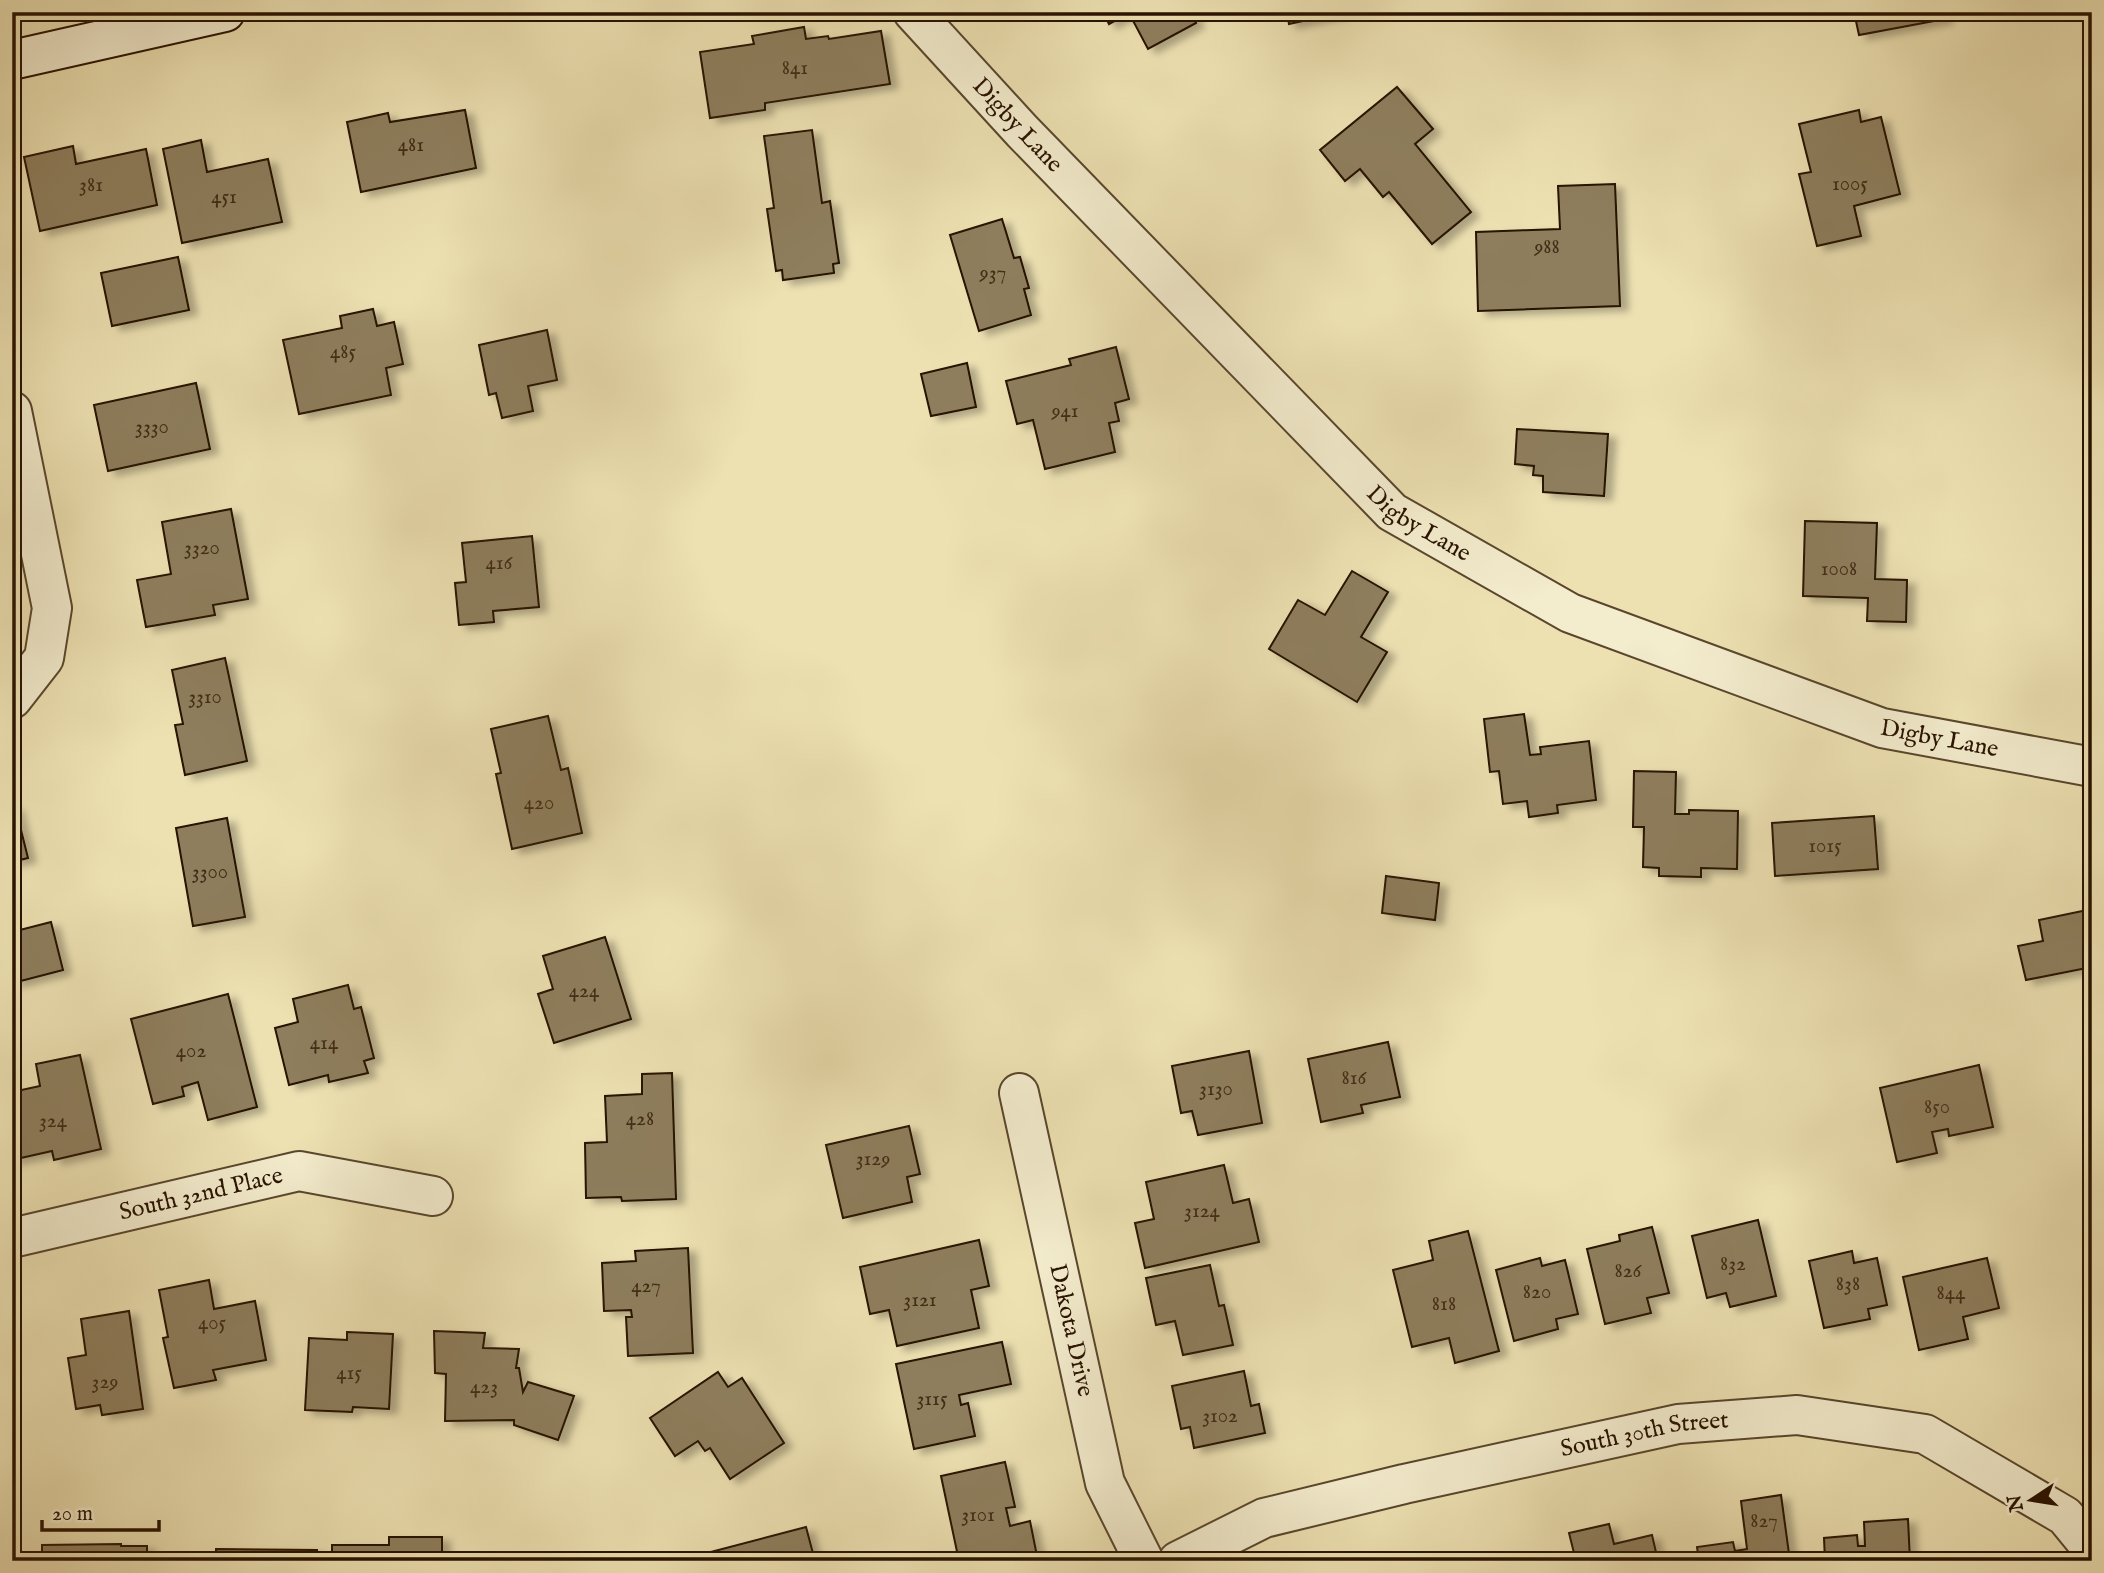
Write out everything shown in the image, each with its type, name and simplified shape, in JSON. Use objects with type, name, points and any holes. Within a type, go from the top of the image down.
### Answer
[{"type":"street","points":[[12,60],[225,12]]},
{"type":"street","name":"Digby Lane","points":[[913,12],[1022,131],[1392,512],[1570,613],[1882,728],[2092,766]]},
{"type":"street","points":[[12,411],[52,608],[44,658],[12,699]]},
{"type":"street","name":"Dakota Drive","points":[[1020,1093],[1105,1483],[1144,1561]]},
{"type":"street","name":"South 32nd Place","points":[[12,1238],[299,1171],[433,1196]]},
{"type":"street","name":"South 30th Street","points":[[1178,1561],[1264,1518],[1391,1487],[1678,1424],[1797,1415],[1925,1434],[2065,1516],[2092,1549]]},
{"type":"building","points":[[1103,12],[1191,12],[1196,23],[1148,49],[1129,13],[1109,24]]},
{"type":"building","points":[[1287,12],[1339,12],[1340,13],[1289,24]]},
{"type":"building","points":[[1854,12],[1944,12],[1945,19],[1859,35]]},
{"type":"building","points":[[804,27],[806,39],[828,36],[829,39],[881,31],[890,84],[765,103],[765,110],[710,118],[700,52],[754,44],[752,36]]},
{"type":"building","points":[[1397,87],[1433,129],[1415,144],[1471,212],[1432,244],[1389,192],[1383,197],[1360,169],[1345,181],[1320,150]]},
{"type":"building","points":[[465,110],[476,168],[361,192],[347,122],[388,113],[390,122]]},
{"type":"building","points":[[1859,110],[1861,122],[1881,117],[1900,194],[1854,206],[1861,236],[1817,246],[1799,174],[1811,172],[1799,124]]},
{"type":"building","points":[[812,130],[822,203],[830,201],[839,263],[833,264],[834,273],[783,280],[782,270],[776,271],[767,209],[774,208],[764,136]]},
{"type":"building","points":[[201,140],[207,172],[268,159],[282,222],[182,243],[163,149]]},
{"type":"building","points":[[73,146],[76,164],[146,149],[157,205],[40,231],[24,157]]},
{"type":"building","points":[[1615,184],[1620,306],[1478,311],[1476,232],[1560,229],[1558,186]]},
{"type":"building","points":[[1002,219],[1014,258],[1020,257],[1029,288],[1024,289],[1031,315],[979,331],[950,235]]},
{"type":"building","points":[[178,257],[189,310],[112,326],[101,273]]},
{"type":"building","points":[[373,309],[377,326],[394,322],[403,364],[386,368],[391,395],[299,414],[283,340],[342,328],[340,316]]},
{"type":"building","points":[[547,330],[557,380],[528,386],[533,411],[502,418],[496,393],[489,395],[479,345]]},
{"type":"building","points":[[1116,347],[1129,399],[1115,403],[1119,421],[1109,423],[1115,452],[1045,469],[1033,420],[1017,424],[1006,381],[1071,365],[1069,359]]},
{"type":"building","points":[[967,363],[976,407],[931,416],[921,374]]},
{"type":"building","points":[[196,383],[210,449],[108,471],[94,405]]},
{"type":"building","points":[[1517,429],[1608,434],[1604,496],[1543,492],[1543,476],[1533,475],[1534,466],[1515,464]]},
{"type":"building","points":[[231,509],[248,599],[213,605],[215,615],[146,627],[137,580],[171,574],[162,522]]},
{"type":"building","points":[[1805,521],[1877,523],[1875,579],[1907,580],[1906,622],[1867,621],[1868,598],[1803,596]]},
{"type":"building","points":[[532,536],[539,607],[493,611],[494,622],[459,625],[455,583],[466,582],[462,543]]},
{"type":"building","points":[[1352,571],[1388,592],[1361,637],[1387,652],[1357,702],[1269,649],[1298,600],[1325,615]]},
{"type":"building","points":[[225,658],[247,761],[185,775],[175,725],[183,724],[172,670]]},
{"type":"building","points":[[1524,714],[1530,755],[1541,754],[1540,747],[1589,741],[1596,800],[1557,805],[1558,813],[1529,817],[1527,801],[1503,804],[1499,771],[1490,772],[1484,719]]},
{"type":"building","points":[[548,716],[561,770],[568,768],[582,833],[512,849],[496,774],[501,773],[491,729]]},
{"type":"building","points":[[1634,771],[1676,772],[1675,814],[1689,814],[1689,810],[1738,811],[1737,869],[1701,868],[1701,877],[1659,876],[1659,868],[1643,867],[1644,827],[1633,827]]},
{"type":"building","points":[[15,806],[28,858],[12,862],[12,807]]},
{"type":"building","points":[[1874,816],[1878,869],[1775,876],[1772,823]]},
{"type":"building","points":[[227,818],[245,917],[193,926],[176,828]]},
{"type":"building","points":[[1386,876],[1439,883],[1435,920],[1382,913]]},
{"type":"building","points":[[2092,909],[2092,967],[2026,980],[2018,946],[2043,941],[2039,920]]},
{"type":"building","points":[[51,922],[63,970],[13,983],[12,932]]},
{"type":"building","points":[[605,937],[631,1019],[554,1043],[538,994],[553,989],[543,956]]},
{"type":"building","points":[[348,985],[354,1009],[361,1007],[374,1058],[364,1061],[368,1073],[329,1082],[328,1075],[289,1085],[275,1028],[298,1022],[293,999]]},
{"type":"building","points":[[228,994],[257,1107],[208,1120],[198,1082],[182,1087],[184,1096],[153,1104],[131,1019]]},
{"type":"building","points":[[1388,1042],[1400,1097],[1361,1105],[1363,1113],[1321,1122],[1308,1059]]},
{"type":"building","points":[[1249,1051],[1262,1123],[1198,1135],[1192,1111],[1181,1113],[1172,1066]]},
{"type":"building","points":[[80,1055],[101,1149],[54,1160],[52,1151],[12,1160],[12,1092],[40,1086],[36,1064]]},
{"type":"building","points":[[1979,1065],[1993,1127],[1949,1136],[1948,1129],[1932,1132],[1937,1153],[1897,1162],[1880,1088]]},
{"type":"building","points":[[672,1073],[676,1199],[622,1201],[621,1197],[586,1198],[585,1143],[607,1142],[605,1096],[642,1094],[642,1074]]},
{"type":"building","points":[[909,1126],[920,1174],[907,1177],[912,1202],[843,1218],[826,1145]]},
{"type":"building","points":[[1224,1165],[1233,1203],[1249,1199],[1259,1242],[1145,1268],[1135,1223],[1154,1219],[1146,1182]]},
{"type":"building","points":[[1758,1220],[1776,1296],[1730,1307],[1726,1293],[1707,1298],[1692,1236]]},
{"type":"building","points":[[1652,1227],[1669,1293],[1647,1298],[1651,1313],[1605,1324],[1587,1249],[1620,1241],[1619,1235]]},
{"type":"building","points":[[1468,1231],[1499,1351],[1455,1363],[1449,1338],[1412,1347],[1393,1270],[1433,1260],[1429,1241]]},
{"type":"building","points":[[979,1240],[989,1286],[971,1290],[979,1328],[897,1346],[889,1310],[870,1314],[860,1267]]},
{"type":"building","points":[[688,1248],[693,1353],[628,1356],[626,1317],[632,1317],[631,1310],[604,1311],[602,1263],[636,1261],[635,1251]]},
{"type":"building","points":[[1852,1251],[1854,1263],[1877,1258],[1887,1305],[1868,1309],[1870,1319],[1824,1328],[1809,1261]]},
{"type":"building","points":[[1540,1258],[1542,1266],[1565,1260],[1578,1314],[1556,1319],[1558,1329],[1514,1341],[1496,1270]]},
{"type":"building","points":[[1987,1258],[1999,1308],[1963,1317],[1968,1339],[1919,1350],[1903,1277]]},
{"type":"building","points":[[1210,1265],[1219,1306],[1224,1305],[1233,1345],[1183,1355],[1175,1321],[1156,1325],[1146,1278]]},
{"type":"building","points":[[209,1280],[214,1309],[255,1301],[266,1360],[213,1370],[216,1380],[174,1388],[163,1338],[168,1337],[159,1290]]},
{"type":"building","points":[[129,1311],[143,1409],[102,1415],[100,1405],[76,1409],[68,1358],[86,1355],[81,1319]]},
{"type":"building","points":[[434,1331],[485,1333],[483,1348],[519,1349],[516,1368],[519,1368],[523,1392],[528,1382],[574,1396],[558,1440],[514,1425],[514,1420],[445,1421],[446,1374],[435,1373]]},
{"type":"building","points":[[347,1332],[393,1334],[389,1409],[353,1407],[352,1412],[305,1410],[309,1338],[347,1340]]},
{"type":"building","points":[[1002,1342],[1011,1384],[959,1395],[961,1405],[968,1403],[975,1436],[914,1449],[896,1364]]},
{"type":"building","points":[[1244,1371],[1251,1406],[1259,1404],[1265,1433],[1194,1448],[1190,1427],[1181,1429],[1172,1386]]},
{"type":"building","points":[[718,1372],[728,1387],[742,1378],[784,1443],[730,1479],[710,1448],[705,1451],[698,1441],[675,1456],[650,1418]]},
{"type":"building","points":[[1005,1462],[1015,1507],[1006,1508],[1010,1526],[1030,1521],[1038,1561],[959,1561],[941,1476]]},
{"type":"building","points":[[1781,1495],[1790,1561],[1699,1561],[1697,1547],[1733,1542],[1735,1551],[1747,1549],[1741,1501]]},
{"type":"building","points":[[1908,1519],[1910,1561],[1825,1561],[1824,1538],[1857,1535],[1858,1546],[1865,1546],[1864,1522]]},
{"type":"building","points":[[1609,1524],[1614,1544],[1652,1535],[1658,1561],[1576,1561],[1569,1533]]},
{"type":"building","points":[[806,1527],[815,1561],[709,1561],[707,1553]]},
{"type":"building","points":[[389,1537],[442,1537],[442,1561],[332,1561],[332,1545],[389,1545]]},
{"type":"building","points":[[42,1545],[147,1546],[147,1561],[42,1561]]},
{"type":"building","points":[[216,1549],[317,1550],[317,1561],[216,1561]]},
{"type":"building","points":[[585,1555],[585,1561],[492,1561],[492,1557]]}]
